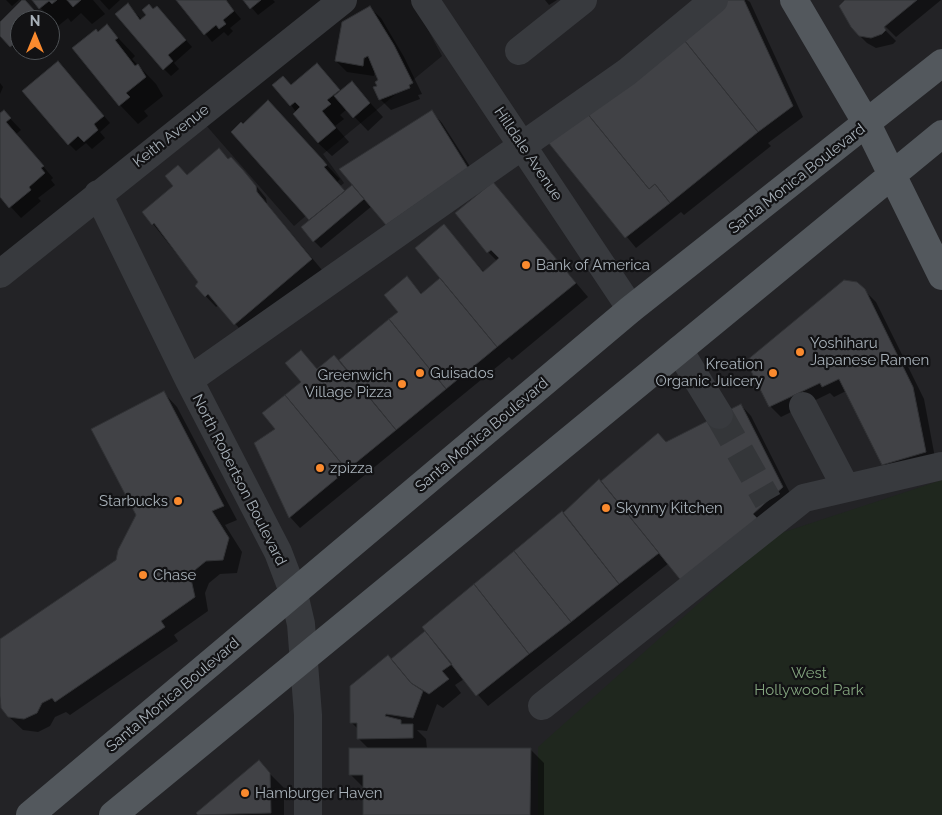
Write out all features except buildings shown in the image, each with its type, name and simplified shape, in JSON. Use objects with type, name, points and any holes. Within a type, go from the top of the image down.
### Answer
[{"type":"main road","points":[[794,0],[867,124],[893,173],[942,276]]},
{"type":"main road","name":"Santa Monica Boulevard","points":[[30,815],[632,309],[942,63]]},
{"type":"main road","points":[[113,815],[942,134]]},
{"type":"street","name":"Keith Avenue","points":[[0,274],[98,194],[344,0]]},
{"type":"street","name":"Hilldale Avenue","points":[[425,0],[632,309]]},
{"type":"street","points":[[518,51],[583,0]]},
{"type":"street","points":[[188,380],[627,72],[714,0]]},
{"type":"street","name":"North Robertson Boulevard","points":[[98,194],[188,380],[278,552],[294,594],[301,624],[308,715],[308,815]]},
{"type":"street","points":[[679,350],[719,415]]},
{"type":"street","points":[[803,406],[846,488]]},
{"type":"street","points":[[542,706],[773,510],[804,498],[942,466]]},
{"type":"shaded area","points":[[412,0],[942,0],[942,815],[0,815],[0,265],[191,108],[294,226],[344,183],[323,154],[442,56]]},
{"type":"green space","name":"West Hollywood Park","points":[[942,480],[942,815],[538,815],[538,747],[775,535]]},
{"type":"tunnel","points":[[719,415],[768,501]]},
{"type":"place","name":"Bank of America","points":[[526,265]]},
{"type":"place","name":"Yoshiharu Japanese Ramen","points":[[800,352]]},
{"type":"place","name":"Guisados","points":[[420,373]]},
{"type":"place","name":"Kreation Organic Juicery","points":[[773,373]]},
{"type":"place","name":"Greenwich Village Pizza","points":[[402,384]]},
{"type":"place","name":"zpizza","points":[[320,468]]},
{"type":"place","name":"Starbucks","points":[[178,501]]},
{"type":"place","name":"Skynny Kitchen","points":[[606,508]]},
{"type":"place","name":"Chase","points":[[143,575]]},
{"type":"place","name":"Hamburger Haven","points":[[245,793]]}]
